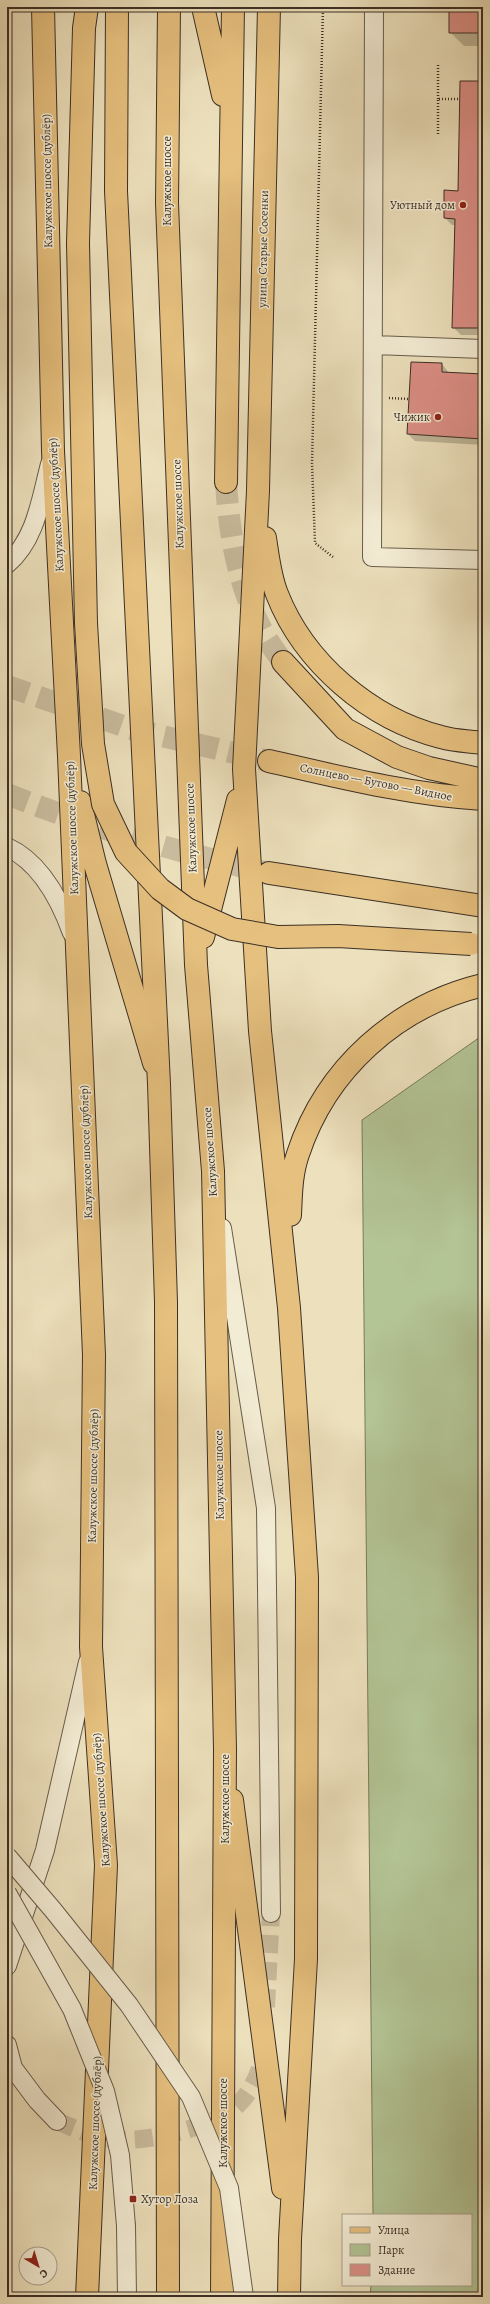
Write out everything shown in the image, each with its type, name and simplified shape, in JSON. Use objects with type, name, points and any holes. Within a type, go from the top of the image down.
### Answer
[{"type":"main road","name":"Калужское шоссе (дублёр)","points":[[44,7],[53,451],[69,756],[94,1355],[91,1647],[106,1865],[88,2297]]},
{"type":"main road","points":[[87,7],[84,36],[78,242],[86,623],[93,744],[103,804],[126,852],[160,889],[187,909],[232,929],[278,937],[338,936],[477,944]]},
{"type":"main road","points":[[117,7],[116,191],[160,1084],[166,1302],[168,2297]]},
{"type":"main road","name":"Калужское шоссе","points":[[169,7],[166,203],[196,965],[213,1171],[225,1749],[222,2297]]},
{"type":"main road","points":[[203,7],[231,134]]},
{"type":"main road","points":[[226,482],[233,7]]},
{"type":"main road","name":"улица Старые Сосенки","points":[[258,491],[269,7]]},
{"type":"main road","points":[[258,491],[269,565],[277,594],[290,622],[310,650],[336,680],[373,708],[441,737],[483,744]]},
{"type":"main road","points":[[258,491],[244,769],[260,1031],[289,1308],[307,1577],[306,1959],[290,2239],[289,2297]]},
{"type":"main road","points":[[282,662],[345,729],[397,757],[428,768],[483,780]]},
{"type":"main road","points":[[69,756],[96,864],[160,1084]]},
{"type":"main road","name":"Солнцево — Бутово — Видное","points":[[269,761],[358,781],[456,798],[483,799]]},
{"type":"main road","points":[[196,965],[232,830],[244,769]]},
{"type":"main road","points":[[269,873],[483,906]]},
{"type":"main road","points":[[289,1308],[291,1185],[298,1155],[313,1118],[331,1088],[353,1059],[397,1021],[445,997],[483,985]]},
{"type":"main road","points":[[225,1749],[290,2239]]},
{"type":"street","points":[[374,7],[374,345],[372,557],[483,560]]},
{"type":"street","points":[[374,345],[483,349]]},
{"type":"street","points":[[7,564],[17,556],[33,528],[53,451]]},
{"type":"street","points":[[7,847],[19,853],[41,875],[63,908],[76,944]]},
{"type":"street","points":[[213,1171],[266,1508],[271,1914]]},
{"type":"street","points":[[7,1966],[45,1850],[91,1647]]},
{"type":"street","points":[[7,1856],[53,1910],[129,2006],[191,2097],[229,2188],[244,2297]]},
{"type":"street","points":[[7,1893],[72,2009],[105,2091],[120,2155],[126,2226],[127,2297]]},
{"type":"street","points":[[7,2045],[13,2068],[37,2100],[57,2121]]},
{"type":"path","points":[[323,7],[312,463],[315,543],[333,557]]},
{"type":"path","points":[[438,64],[438,134]]},
{"type":"path","points":[[438,99],[460,99]]},
{"type":"green space","points":[[483,1035],[483,2297],[370,2297],[371,2286],[472,2286],[472,2214],[373,2214],[362,1120]]},
{"type":"building","points":[[449,7],[483,7],[483,33],[449,33]]},
{"type":"building","name":"Уютный дом","points":[[460,81],[483,81],[483,328],[452,328],[455,219],[444,218],[444,190],[458,191]]},
{"type":"building","points":[[411,362],[442,363],[442,372],[483,374],[482,439],[407,434]]},
{"type":"tunnel","points":[[226,482],[232,538],[245,592],[262,631],[283,662]]},
{"type":"tunnel","points":[[7,686],[132,729],[269,761]]},
{"type":"tunnel","points":[[7,794],[71,818],[136,838],[202,857],[268,873]]},
{"type":"tunnel","points":[[266,2007],[271,1913]]},
{"type":"tunnel","points":[[57,2121],[105,2138],[124,2140],[170,2134],[201,2125],[233,2110],[246,2096],[256,2079],[262,2061],[263,2052]]},
{"type":"place","name":"Уютный дом","points":[[463,205]]},
{"type":"place","name":"Чижик","points":[[438,417]]},
{"type":"place","name":"Хутор Лоза","points":[[133,2199]]}]
